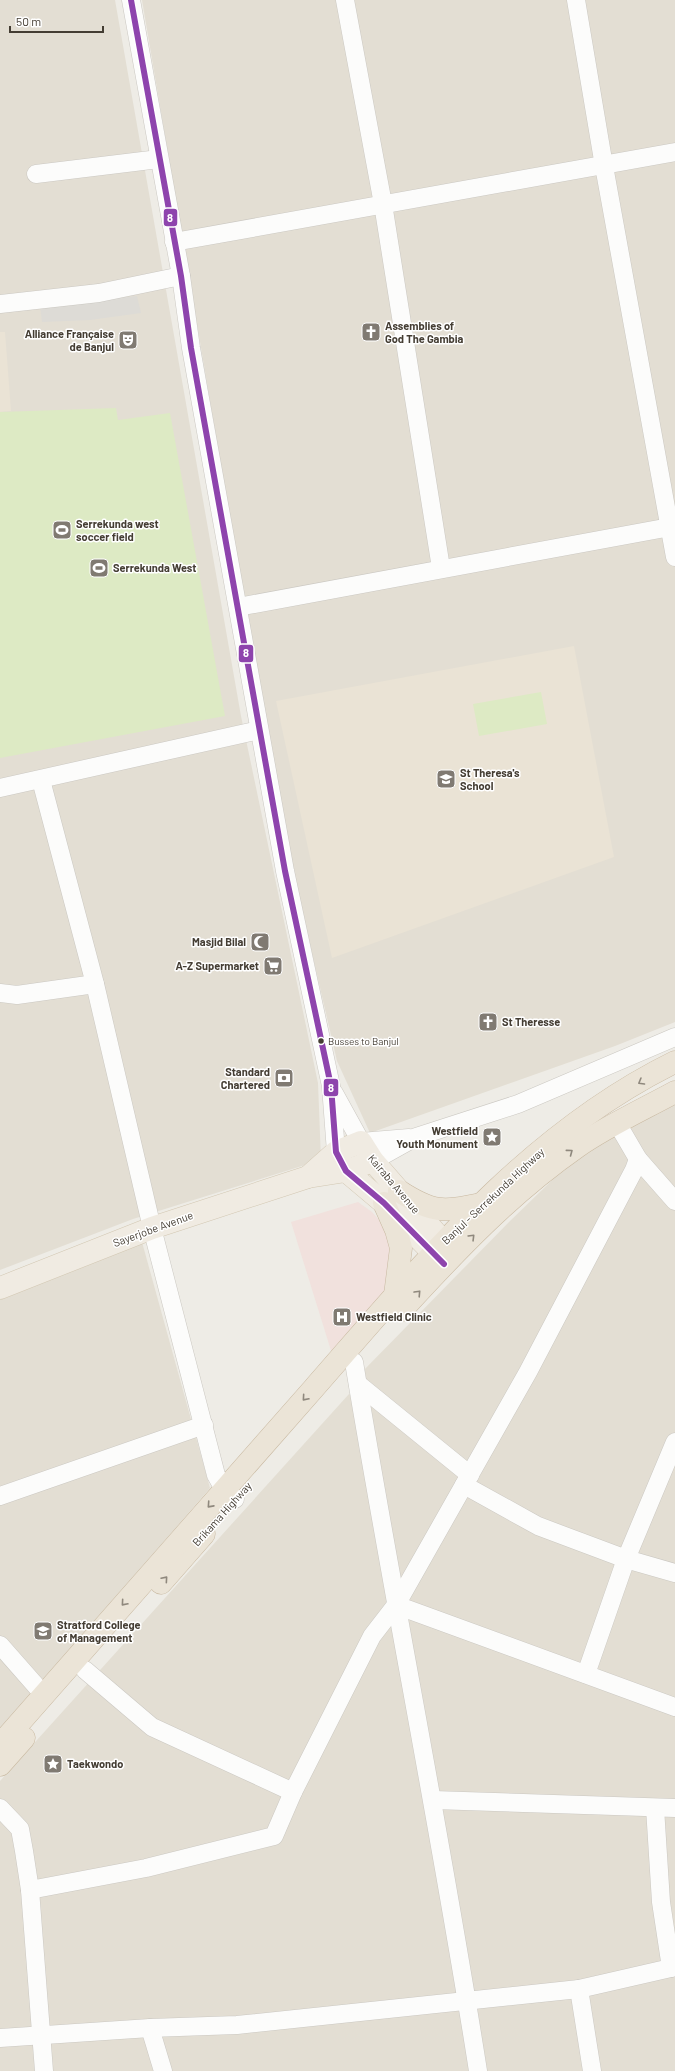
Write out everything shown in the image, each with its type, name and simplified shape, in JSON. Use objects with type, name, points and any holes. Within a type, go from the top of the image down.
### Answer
[{"type":"highway","name":"Banjul - Serrekunda Highway","points":[[444,1253],[481,1204],[530,1158],[583,1118],[675,1062]]},
{"type":"highway","name":"Banjul - Serrekunda Highway","points":[[444,1253],[499,1210],[532,1181],[578,1146],[675,1092]]},
{"type":"highway","points":[[395,1295],[401,1248],[396,1230],[392,1197],[436,1210],[451,1210],[481,1204]]},
{"type":"highway","name":"Brikama Highway","points":[[0,1765],[85,1670],[395,1295],[444,1253]]},
{"type":"highway","name":"Brikama Highway","points":[[0,1745],[229,1494],[354,1362],[444,1253]]},
{"type":"main road","name":"Sayerjobe Avenue","points":[[0,1288],[152,1228],[308,1177],[341,1161],[361,1142]]},
{"type":"main road","name":"Kairaba Avenue","points":[[361,1142],[392,1197]]},
{"type":"main road","name":"Sayerjobe Avenue","points":[[341,1161],[373,1161]]},
{"type":"main road","name":"Kairaba Avenue","points":[[341,1161],[392,1197],[444,1253]]},
{"type":"street","name":"Kairaba Avenue","points":[[131,0],[181,276],[191,348],[285,871],[331,1086],[341,1161]]},
{"type":"street","points":[[345,0],[383,204],[440,568]]},
{"type":"street","points":[[576,0],[604,166],[672,526],[675,557]]},
{"type":"street","points":[[174,242],[604,166],[675,152]]},
{"type":"street","points":[[36,174],[159,159]]},
{"type":"street","points":[[0,304],[99,293],[181,276]]},
{"type":"street","points":[[238,606],[672,526]]},
{"type":"street","points":[[0,788],[260,730]]},
{"type":"street","points":[[41,780],[95,984],[152,1228],[216,1475],[229,1494]]},
{"type":"street","points":[[0,993],[17,995],[95,984]]},
{"type":"street","points":[[373,1161],[416,1137],[518,1104],[675,1037]]},
{"type":"street","name":"Kairaba Avenue","points":[[331,1086],[361,1142]]},
{"type":"street","points":[[617,1123],[638,1159],[675,1201]]},
{"type":"street","points":[[361,1142],[416,1137]]},
{"type":"street","points":[[30,1890],[146,1868],[274,1836],[293,1792],[372,1636],[396,1604],[532,1365],[634,1170],[638,1159]]},
{"type":"street","points":[[354,1362],[396,1604],[433,1800],[478,2071]]},
{"type":"street","points":[[358,1384],[467,1480],[538,1526],[626,1559],[675,1573]]},
{"type":"street","points":[[0,1496],[204,1425]]},
{"type":"street","points":[[586,1674],[626,1559],[675,1442]]},
{"type":"street","points":[[396,1604],[675,1707]]},
{"type":"street","points":[[0,1645],[44,1695]]},
{"type":"street","points":[[85,1670],[152,1727],[293,1792]]},
{"type":"street","points":[[433,1800],[675,1808]]},
{"type":"street","points":[[0,1808],[20,1829],[30,1890],[40,2036],[44,2071]]},
{"type":"street","points":[[0,2038],[150,2028],[237,2025],[579,1989],[673,1968],[661,1902],[654,1808]]},
{"type":"street","points":[[579,1989],[592,2071]]},
{"type":"street","points":[[150,2028],[163,2071]]},
{"type":"shaded area","points":[[0,0],[115,0],[241,716],[318,1083],[321,1160],[133,1219],[0,1270]]},
{"type":"shaded area","points":[[142,0],[675,0],[675,1022],[615,1046],[370,1133],[337,1061],[281,819]]},
{"type":"shaded area","points":[[137,296],[141,313],[90,320],[42,322],[40,305]]},
{"type":"shaded area","points":[[0,332],[5,332],[11,411],[0,412]]},
{"type":"shaded area","name":"St Theresa's School","points":[[574,646],[614,857],[332,958],[276,701]]},
{"type":"shaded area","points":[[675,1101],[675,2071],[481,2071],[361,1373],[510,1221],[576,1157]]},
{"type":"shaded area","name":"Westfield Clinic","points":[[358,1202],[372,1212],[386,1228],[394,1250],[394,1278],[333,1357],[291,1222]]},
{"type":"shaded area","points":[[142,1242],[210,1488],[0,1731],[0,1296]]},
{"type":"shaded area","points":[[349,1394],[360,1401],[475,2071],[0,2071],[0,1781]]},
{"type":"green space","name":"Serrekunda West","points":[[116,408],[118,420],[170,413],[225,716],[0,758],[0,412]]},
{"type":"green space","points":[[541,692],[547,724],[479,736],[473,704]]},
{"type":"transit line","name":"8","points":[[131,0],[181,276],[191,348],[285,871],[331,1086],[336,1152],[346,1171],[384,1203],[444,1264]]},
{"type":"place","name":"Assemblies of God The Gambia","points":[[371,332]]},
{"type":"place","name":"Alliance Française de Banjul","points":[[128,340]]},
{"type":"place","name":"Serrekunda west soccer field","points":[[62,530]]},
{"type":"place","name":"Serrekunda West","points":[[99,568]]},
{"type":"place","name":"St Theresa's School","points":[[446,779]]},
{"type":"place","name":"Masjid Bilal","points":[[260,942]]},
{"type":"place","name":"A-Z Supermarket","points":[[273,966]]},
{"type":"place","name":"St Theresse","points":[[488,1022]]},
{"type":"place","name":"Busses to Banjul","points":[[321,1041]]},
{"type":"place","name":"Standard Chartered","points":[[284,1078]]},
{"type":"place","name":"Westfield Youth Monument","points":[[492,1137]]},
{"type":"place","name":"Westfield Clinic","points":[[342,1317]]},
{"type":"place","name":"Stratford College of Management","points":[[43,1631]]},
{"type":"place","name":"Taekwondo","points":[[53,1764]]}]
